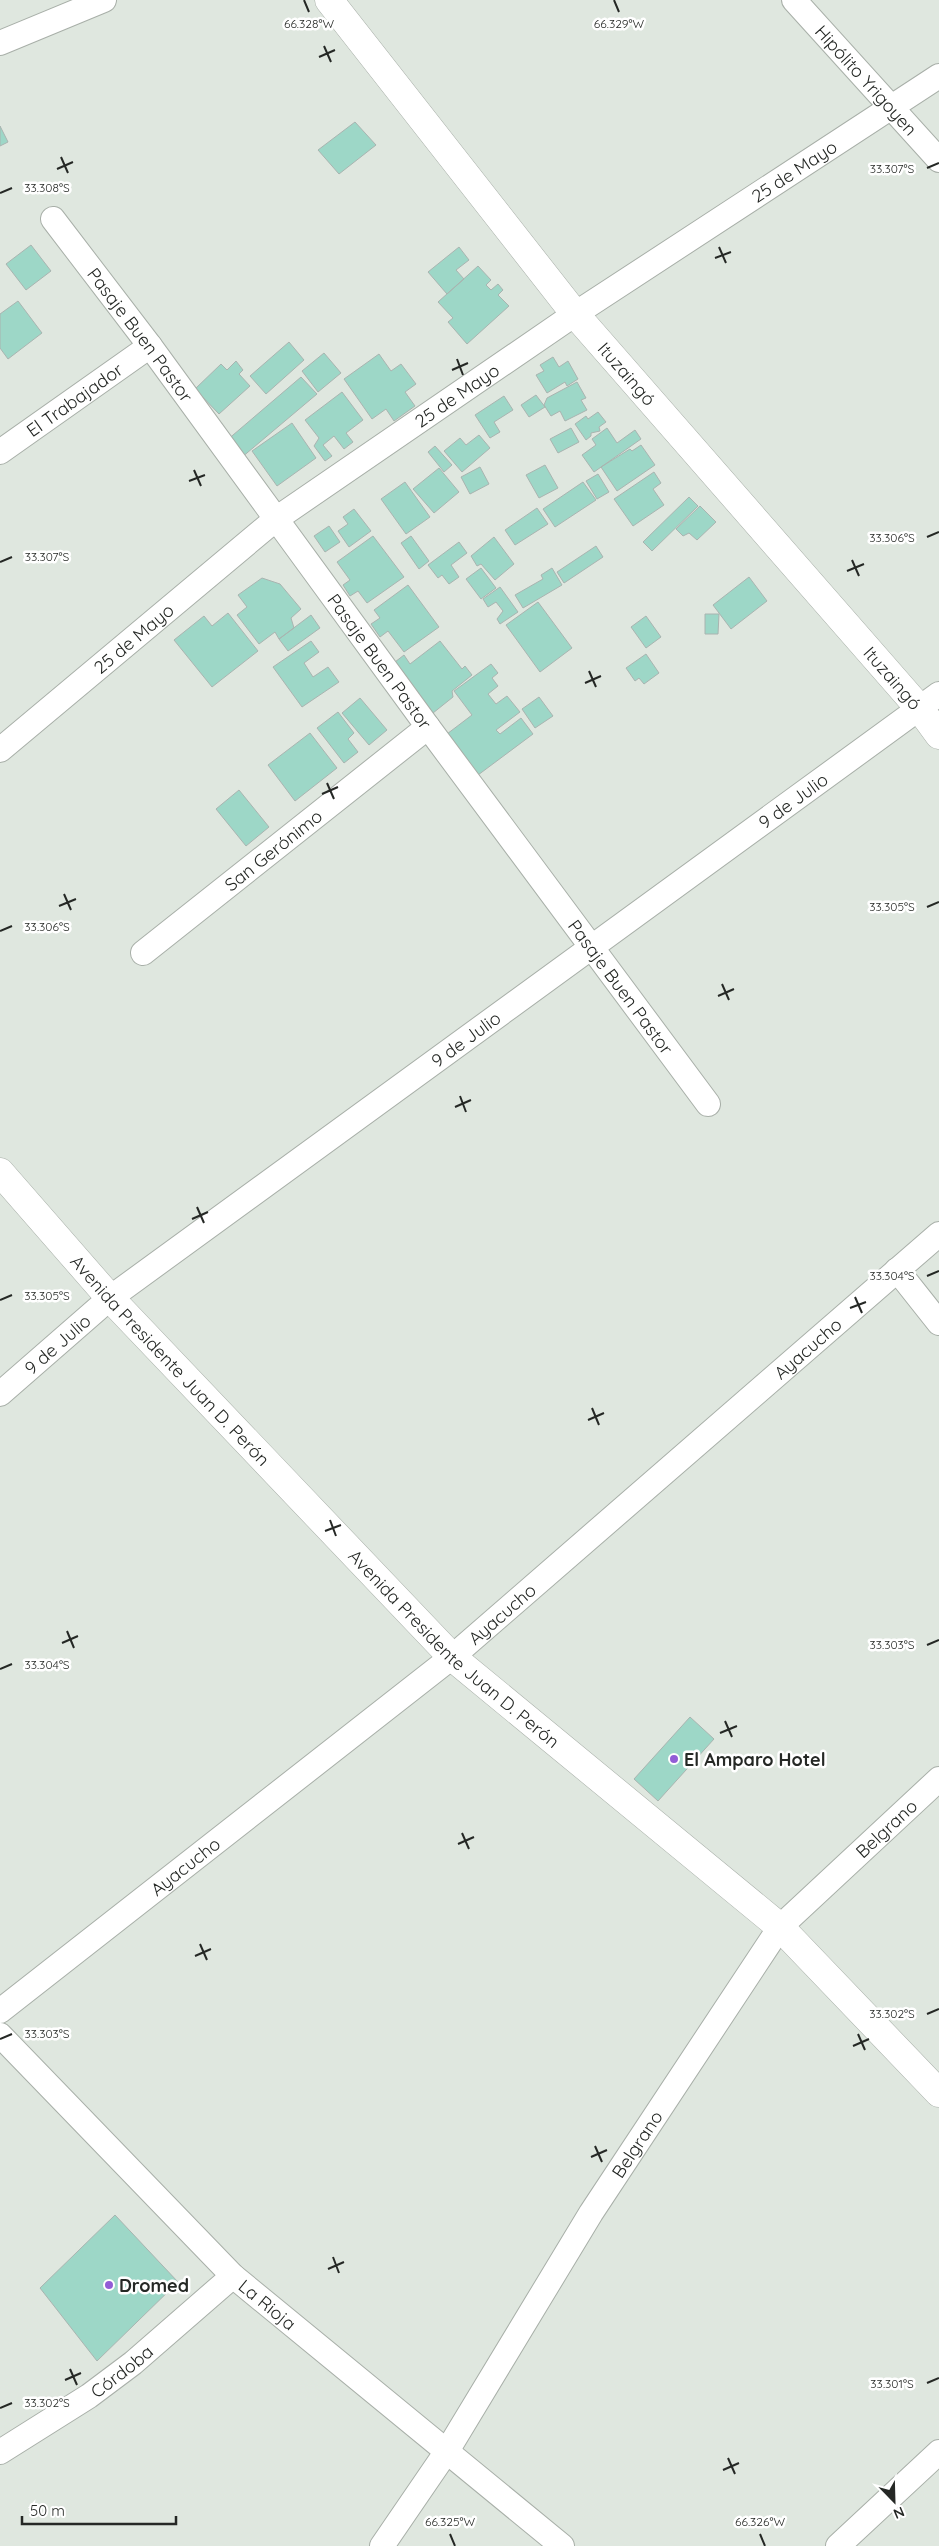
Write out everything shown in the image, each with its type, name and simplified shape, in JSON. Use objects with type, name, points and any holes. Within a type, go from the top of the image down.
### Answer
[{"type":"street","points":[[0,43],[104,0]]},
{"type":"street","name":"Ituzaingó","points":[[329,0],[575,314],[929,701],[939,735]]},
{"type":"street","name":"Hipólito Yrigoyen","points":[[794,0],[939,160]]},
{"type":"street","name":"25 de Mayo","points":[[0,750],[276,519],[575,314],[939,76]]},
{"type":"street","name":"Pasaje Buen Pastor","points":[[53,219],[150,346],[428,727],[708,1104]]},
{"type":"street","name":"El Trabajador","points":[[0,452],[150,346]]},
{"type":"street","name":"9 de Julio","points":[[0,1394],[110,1298],[590,946],[929,701]]},
{"type":"street","name":"San Gerónimo","points":[[143,953],[428,727]]},
{"type":"street","name":"Avenida Presidente Juan D. Perón","points":[[0,1172],[110,1298],[452,1658],[780,1927],[939,2093]]},
{"type":"street","name":"Ayacucho","points":[[0,2011],[452,1658],[939,1234]]},
{"type":"street","points":[[897,1270],[939,1323]]},
{"type":"street","name":"Belgrano","points":[[382,2546],[447,2451],[591,2213],[780,1927],[939,1779]]},
{"type":"street","name":"La Rioja","points":[[0,2034],[233,2276],[562,2546]]},
{"type":"street","name":"Córdoba","points":[[0,2452],[104,2385],[133,2363],[233,2276]]},
{"type":"street","points":[[838,2546],[939,2452]]},
{"type":"building","points":[[355,122],[376,145],[339,174],[318,150]]},
{"type":"building","points":[[0,126],[8,142],[0,146]]},
{"type":"building","points":[[31,245],[51,271],[26,290],[6,264]]},
{"type":"building","points":[[459,247],[469,260],[456,270],[464,279],[447,294],[428,272]]},
{"type":"building","points":[[478,266],[491,280],[486,285],[491,290],[498,284],[503,290],[498,295],[509,306],[467,344],[448,322],[453,318],[438,302]]},
{"type":"building","points":[[18,301],[42,333],[8,359],[0,348],[0,314]]},
{"type":"building","points":[[289,342],[304,360],[266,394],[250,376]]},
{"type":"building","points":[[324,353],[341,373],[318,392],[302,371]]},
{"type":"building","points":[[379,354],[391,371],[401,364],[416,384],[405,392],[415,406],[394,421],[386,409],[372,419],[344,379]]},
{"type":"building","points":[[553,357],[559,367],[568,361],[578,379],[567,386],[565,382],[547,393],[536,375],[544,371],[540,365]]},
{"type":"building","points":[[236,361],[243,370],[239,374],[250,386],[219,414],[195,389],[221,364],[227,370]]},
{"type":"building","points":[[301,377],[317,394],[241,458],[226,441]]},
{"type":"building","points":[[577,382],[586,398],[581,400],[587,410],[565,421],[560,411],[551,416],[544,405],[547,398]]},
{"type":"building","points":[[342,392],[363,420],[346,433],[353,442],[344,449],[334,436],[323,445],[332,456],[325,461],[314,446],[319,438],[305,420]]},
{"type":"building","points":[[536,395],[545,407],[529,417],[521,405]]},
{"type":"building","points":[[504,396],[513,410],[494,422],[500,432],[490,438],[475,415]]},
{"type":"building","points":[[598,412],[606,422],[599,427],[600,431],[591,433],[591,436],[586,440],[575,424],[586,416],[588,419]]},
{"type":"building","points":[[292,423],[316,458],[277,486],[252,451]]},
{"type":"building","points":[[571,428],[579,442],[558,453],[550,439]]},
{"type":"building","points":[[607,428],[617,443],[635,430],[641,439],[594,472],[582,455],[596,445],[592,439]]},
{"type":"building","points":[[479,435],[490,448],[462,472],[444,451],[460,438],[466,445]]},
{"type":"building","points":[[641,445],[655,465],[617,491],[601,467],[630,449],[632,451]]},
{"type":"building","points":[[435,446],[452,465],[444,472],[428,452]]},
{"type":"building","points":[[545,465],[558,488],[539,498],[526,475]]},
{"type":"building","points":[[480,467],[489,484],[470,494],[461,477]]},
{"type":"building","points":[[439,468],[459,492],[434,513],[413,489]]},
{"type":"building","points":[[654,472],[661,483],[653,489],[664,505],[633,526],[614,499]]},
{"type":"building","points":[[598,474],[609,492],[597,499],[586,481]]},
{"type":"building","points":[[405,482],[430,517],[406,534],[381,499]]},
{"type":"building","points":[[583,482],[596,500],[555,527],[543,509]]},
{"type":"building","points":[[689,497],[698,506],[652,551],[643,542]]},
{"type":"building","points":[[700,506],[716,522],[697,540],[689,533],[683,536],[676,529]]},
{"type":"building","points":[[537,508],[548,524],[515,545],[505,530]]},
{"type":"building","points":[[354,509],[371,531],[349,547],[338,531],[348,524],[343,517]]},
{"type":"building","points":[[329,526],[340,542],[325,552],[314,536]]},
{"type":"building","points":[[373,536],[404,577],[367,603],[358,591],[350,596],[343,585],[350,580],[337,562]]},
{"type":"building","points":[[411,536],[429,561],[419,569],[401,543]]},
{"type":"building","points":[[494,537],[514,564],[495,580],[481,564],[477,566],[471,556]]},
{"type":"building","points":[[459,542],[467,553],[451,565],[459,577],[449,584],[442,575],[438,578],[428,565]]},
{"type":"building","points":[[596,546],[603,557],[564,583],[557,572]]},
{"type":"building","points":[[481,568],[496,588],[481,599],[466,579]]},
{"type":"building","points":[[552,568],[562,585],[523,608],[515,595],[543,579],[541,575]]},
{"type":"building","points":[[749,577],[767,601],[731,629],[713,605]]},
{"type":"building","points":[[262,578],[280,584],[301,609],[291,618],[294,628],[279,639],[275,632],[259,644],[237,615],[247,607],[238,595]]},
{"type":"building","points":[[408,585],[439,627],[404,652],[388,631],[380,637],[371,624],[380,618],[374,610]]},
{"type":"building","points":[[500,587],[518,612],[500,624],[497,619],[503,611],[496,602],[488,607],[483,599]]},
{"type":"building","points":[[538,602],[572,648],[540,672],[506,625]]},
{"type":"building","points":[[228,613],[258,651],[212,687],[174,640],[204,616],[212,626]]},
{"type":"building","points":[[705,614],[719,614],[718,634],[705,634]]},
{"type":"building","points":[[311,615],[320,628],[288,651],[279,639]]},
{"type":"building","points":[[646,616],[661,637],[646,648],[631,627]]},
{"type":"building","points":[[311,641],[319,652],[304,663],[313,677],[328,667],[339,682],[302,707],[273,667]]},
{"type":"building","points":[[440,641],[462,669],[465,666],[472,675],[452,691],[453,697],[433,713],[395,662],[404,655],[410,664]]},
{"type":"building","points":[[646,654],[659,673],[644,684],[639,678],[635,681],[626,668]]},
{"type":"building","points":[[491,664],[498,673],[492,678],[498,686],[488,694],[496,704],[507,696],[520,712],[496,730],[500,734],[521,718],[533,734],[474,778],[443,737],[472,715],[454,691]]},
{"type":"building","points":[[539,697],[553,716],[535,728],[522,709]]},
{"type":"building","points":[[360,698],[387,730],[369,745],[342,713]]},
{"type":"building","points":[[338,712],[354,733],[348,739],[358,752],[344,763],[317,728]]},
{"type":"building","points":[[310,733],[337,768],[295,801],[268,765]]},
{"type":"building","points":[[239,790],[269,827],[246,846],[216,809]]},
{"type":"building","name":"El Amparo Hotel","points":[[690,1717],[714,1739],[658,1801],[634,1779]]},
{"type":"building","name":"Dromed","points":[[115,2215],[178,2282],[97,2361],[40,2288]]},
{"type":"place","name":"El Amparo Hotel","points":[[674,1759]]},
{"type":"place","name":"Dromed","points":[[109,2285]]}]
